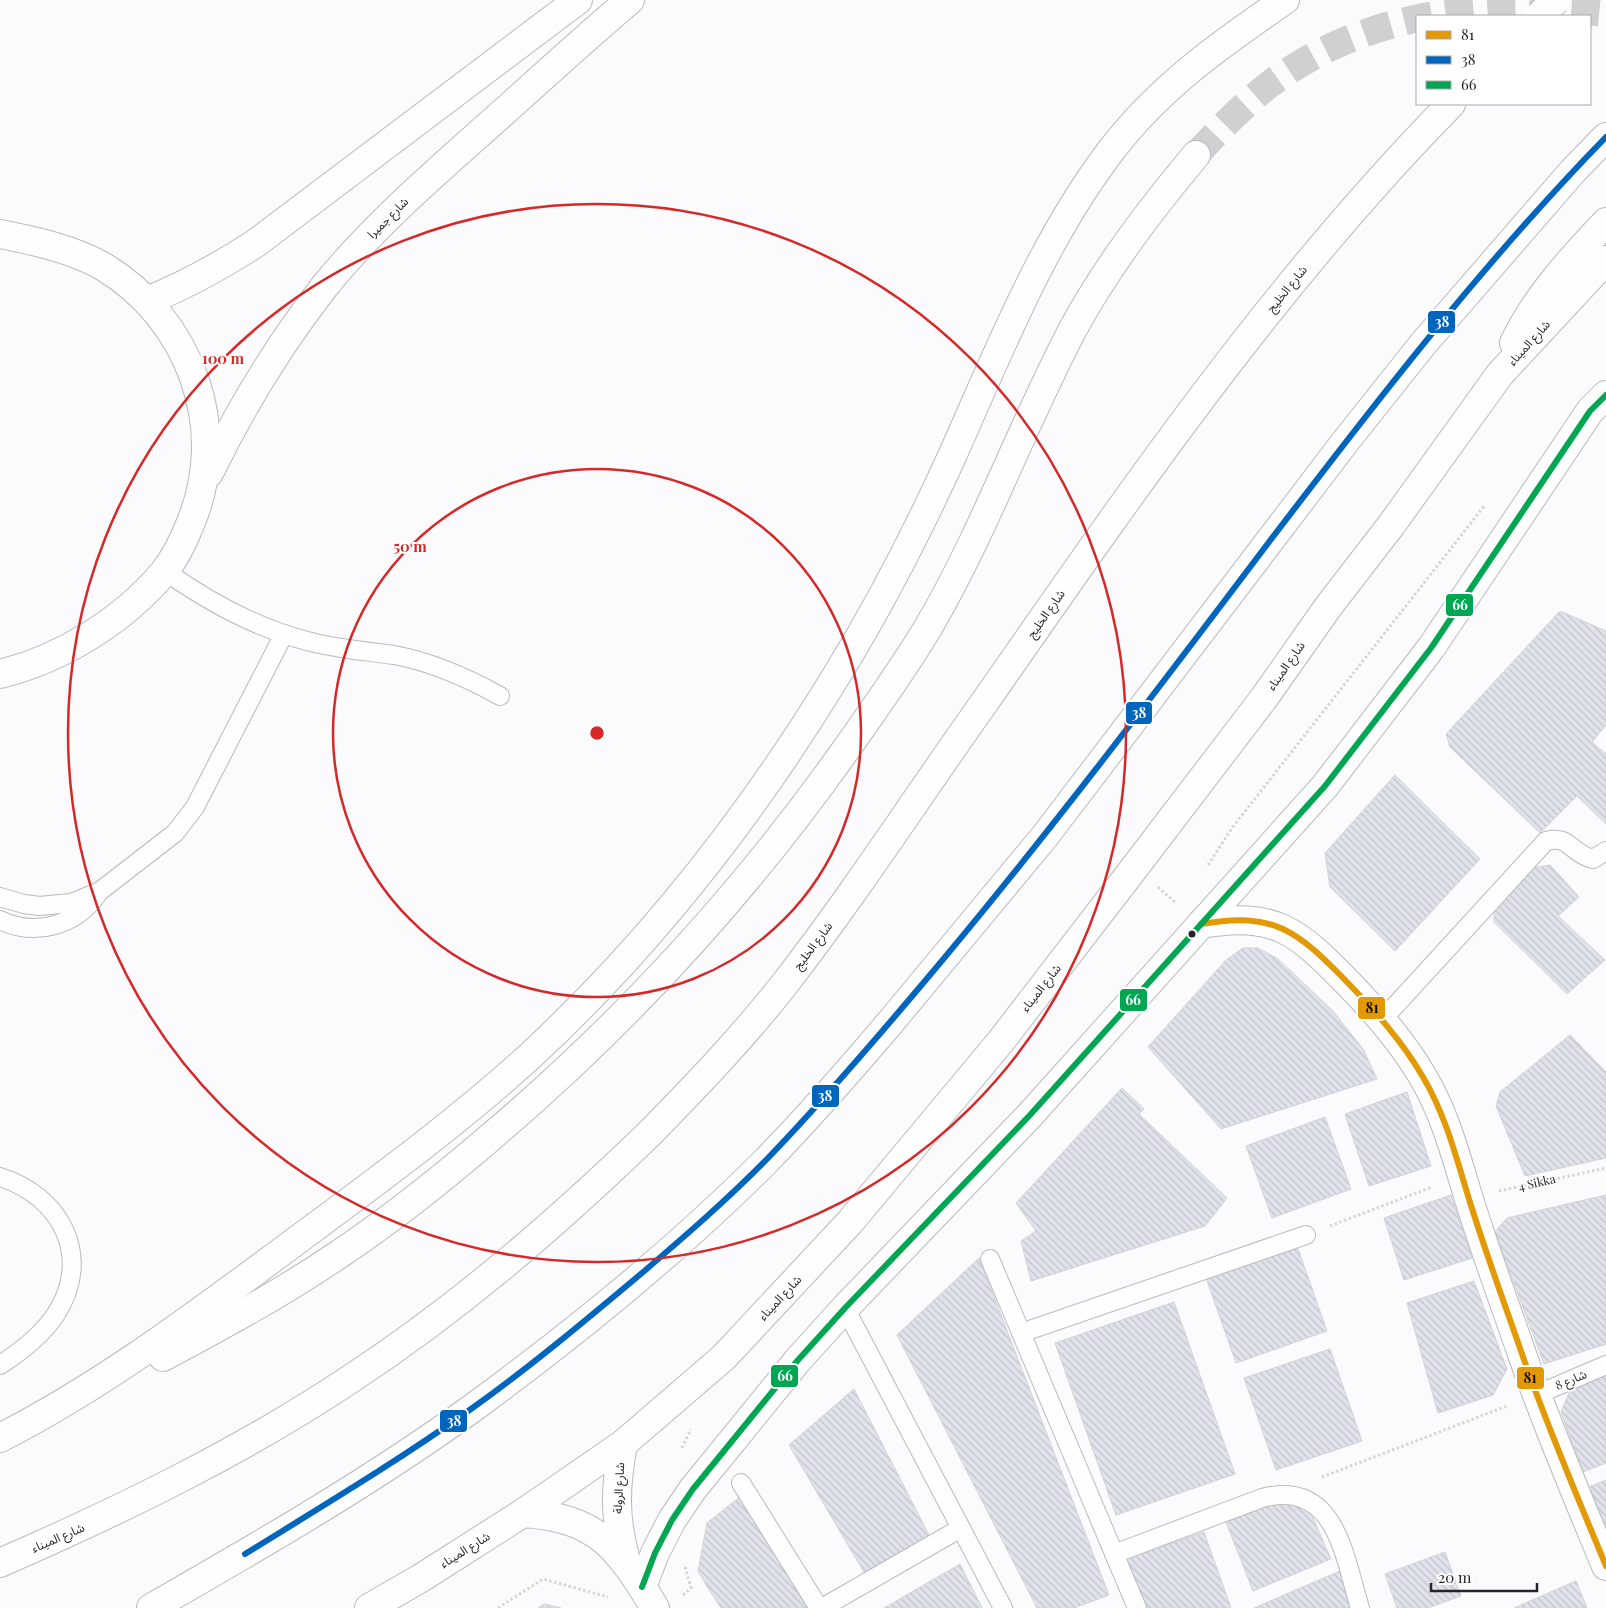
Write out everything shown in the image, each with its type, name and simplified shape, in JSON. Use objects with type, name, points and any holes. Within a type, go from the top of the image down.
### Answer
[{"type":"main road","points":[[147,301],[200,277],[256,243],[578,0]]},
{"type":"main road","name":"شارع جميرا","points":[[204,484],[229,431],[258,381],[325,286],[363,242],[404,201],[630,0]]},
{"type":"main road","points":[[0,1438],[42,1417],[97,1384],[172,1333],[472,1107],[584,1003],[641,941],[695,877],[746,810],[794,742],[839,671],[921,524],[996,354],[1064,220],[1088,182],[1120,139],[1176,80],[1201,58],[1285,0]]},
{"type":"main road","points":[[1540,15],[1556,0]]},
{"type":"main road","name":"شارع الخليج","points":[[652,1132],[719,1062],[782,987],[856,888],[1058,597],[1251,332],[1338,225],[1450,105]]},
{"type":"main road","points":[[151,1608],[227,1565],[392,1463],[473,1408],[551,1349],[697,1226],[758,1168],[828,1094],[889,1024],[1045,836],[1345,442],[1423,344],[1572,172],[1606,137]]},
{"type":"main road","points":[[97,1384],[161,1358],[231,1321],[340,1254],[396,1214],[529,1104],[653,984],[712,920],[822,784],[928,628],[976,539],[1045,384],[1077,323],[1112,264],[1196,155]]},
{"type":"main road","points":[[1500,374],[1517,338],[1537,304],[1560,272],[1606,222]]},
{"type":"main road","points":[[0,234],[73,252],[102,266],[128,284],[147,301],[164,321],[180,345],[193,372],[201,398],[206,427],[207,456],[204,484],[197,508],[182,544],[165,571],[146,592],[102,627],[71,646],[38,661],[0,674]]},
{"type":"main road","name":"شارع الميناء","points":[[369,1608],[421,1578],[523,1513],[623,1444],[724,1357],[850,1222],[1000,1041],[1135,867],[1264,698],[1328,607],[1392,524],[1500,374],[1606,260]]},
{"type":"main road","points":[[1500,374],[1538,349],[1606,286]]},
{"type":"main road","points":[[648,1598],[659,1544],[672,1520],[693,1489],[752,1414],[845,1308],[1030,1115],[1325,786],[1379,718],[1474,586],[1586,417],[1606,395]]},
{"type":"main road","points":[[1201,924],[1231,919],[1252,920],[1275,925],[1295,934],[1313,947],[1382,1020],[1423,1077],[1440,1108],[1536,1394],[1606,1566]]},
{"type":"main road","name":"شارع الميناء","points":[[0,1563],[96,1521],[182,1479],[267,1431],[350,1380],[430,1323],[507,1264],[581,1200],[652,1132]]},
{"type":"main road","name":"شارع الرولة","points":[[623,1444],[616,1502],[618,1532],[626,1561],[648,1598]]},
{"type":"main road","name":"شارع الرولة","points":[[523,1513],[547,1514],[570,1520],[603,1539],[626,1561]]},
{"type":"lane","points":[[165,571],[193,591],[222,607],[284,634],[338,648],[422,661],[448,670],[500,696]]},
{"type":"lane","points":[[0,897],[24,904],[55,905],[71,903],[100,890],[166,841],[188,817],[284,634]]},
{"type":"lane","points":[[1382,1020],[1546,841],[1555,839],[1565,841],[1581,856],[1592,859],[1605,855]]},
{"type":"lane","points":[[0,920],[17,926],[31,928],[58,925],[82,911],[100,890]]},
{"type":"lane","points":[[0,1177],[33,1191],[48,1205],[60,1222],[69,1241],[72,1261],[71,1281],[55,1315],[17,1353],[0,1365]]},
{"type":"lane","points":[[1021,1333],[1306,1235]]},
{"type":"lane","points":[[990,1258],[1136,1608]]},
{"type":"lane","points":[[845,1308],[1003,1608]]},
{"type":"lane","name":"شارع 8","points":[[1536,1394],[1606,1365]]},
{"type":"lane","points":[[741,1483],[820,1608],[961,1528]]},
{"type":"lane","points":[[1114,1554],[1279,1494],[1296,1495],[1311,1501],[1324,1512],[1334,1526],[1360,1608]]},
{"type":"path","points":[[1207,867],[1237,820],[1488,502]]},
{"type":"path","points":[[1135,867],[1201,924]]},
{"type":"path","name":"4 Sikka","points":[[1306,1235],[1466,1187],[1606,1168]]},
{"type":"path","points":[[1279,1494],[1536,1394]]},
{"type":"path","points":[[498,1608],[543,1579],[616,1599]]},
{"type":"building","points":[[1560,611],[1606,631],[1606,725],[1592,742],[1606,754],[1606,824],[1577,796],[1540,833],[1450,747],[1446,734]]},
{"type":"building","points":[[1395,775],[1480,859],[1395,951],[1330,887],[1325,853]]},
{"type":"building","points":[[1550,865],[1579,897],[1558,916],[1605,960],[1567,994],[1494,922],[1494,900],[1524,869]]},
{"type":"building","points":[[1243,948],[1258,948],[1278,959],[1333,1011],[1363,1049],[1377,1079],[1221,1129],[1148,1047],[1226,960]]},
{"type":"building","points":[[1570,1035],[1606,1072],[1606,1158],[1525,1176],[1496,1106],[1500,1092]]},
{"type":"building","points":[[1122,1088],[1144,1109],[1139,1114],[1227,1198],[1205,1226],[1031,1281],[1021,1241],[1036,1231],[1016,1203]]},
{"type":"building","points":[[1407,1092],[1431,1166],[1369,1186],[1345,1114]]},
{"type":"building","points":[[1325,1117],[1351,1189],[1272,1218],[1246,1146]]},
{"type":"building","points":[[1451,1195],[1472,1258],[1404,1280],[1384,1218]]},
{"type":"building","points":[[1606,1195],[1606,1344],[1544,1364],[1495,1232],[1507,1218]]},
{"type":"building","points":[[1296,1243],[1327,1331],[1236,1363],[1205,1275]]},
{"type":"building","points":[[979,1258],[1109,1595],[1074,1608],[1037,1608],[897,1335]]},
{"type":"building","points":[[1474,1281],[1507,1369],[1493,1395],[1438,1413],[1407,1303]]},
{"type":"building","points":[[1174,1302],[1235,1474],[1116,1515],[1055,1343]]},
{"type":"building","points":[[1330,1349],[1362,1441],[1276,1470],[1244,1378]]},
{"type":"building","points":[[1606,1374],[1606,1463],[1583,1472],[1561,1412],[1571,1388]]},
{"type":"building","points":[[854,1389],[930,1537],[865,1574],[789,1445]]},
{"type":"building","points":[[1606,1480],[1606,1531],[1589,1487]]},
{"type":"building","points":[[741,1496],[812,1608],[721,1608],[708,1588],[698,1571],[707,1523]]},
{"type":"building","points":[[1287,1499],[1310,1511],[1331,1559],[1253,1591],[1226,1522]]},
{"type":"building","points":[[1204,1532],[1231,1608],[1143,1608],[1125,1559]]},
{"type":"building","points":[[1445,1552],[1461,1596],[1428,1608],[1397,1608],[1385,1574]]},
{"type":"building","points":[[960,1564],[982,1608],[884,1608]]},
{"type":"building","points":[[1340,1571],[1356,1608],[1254,1608]]},
{"type":"building","points":[[1576,1581],[1587,1608],[1514,1608]]},
{"type":"building","points":[[544,1604],[561,1608],[538,1608]]},
{"type":"tunnel","points":[[1437,15],[1473,10],[1517,8],[1606,13]]},
{"type":"tunnel","points":[[1196,155],[1250,100],[1270,84],[1308,59],[1347,40],[1388,26],[1416,19]]},
{"type":"transit line","name":"38","points":[[245,1554],[416,1447],[515,1377],[658,1259],[722,1203],[767,1159],[863,1053],[1009,879],[1140,712],[1349,438],[1431,335],[1516,234],[1606,137]]},
{"type":"transit line","name":"66","points":[[642,1587],[655,1553],[672,1520],[693,1489],[798,1360],[845,1308],[1030,1115],[1325,786],[1431,648],[1590,411],[1606,395]]},
{"type":"transit line","name":"81","points":[[1201,924],[1248,920],[1267,923],[1283,929],[1298,938],[1329,964],[1368,1004],[1388,1027],[1415,1064],[1431,1092],[1444,1122],[1532,1381],[1562,1461],[1606,1566]]}]
